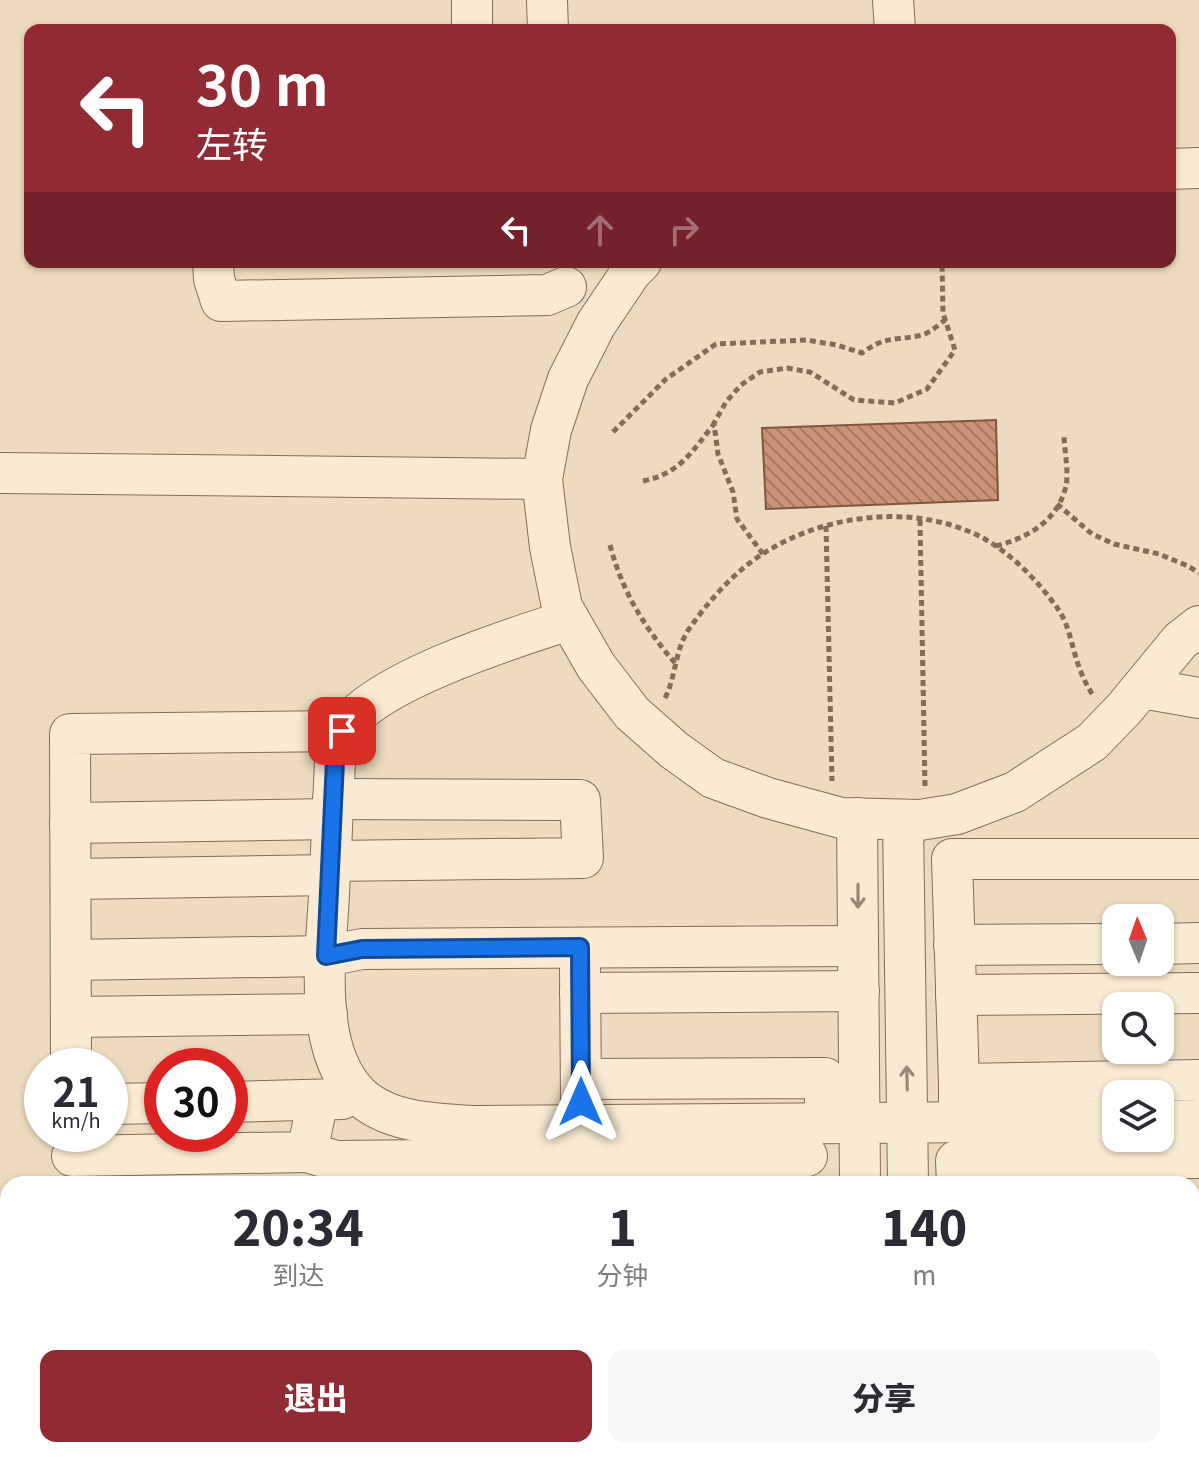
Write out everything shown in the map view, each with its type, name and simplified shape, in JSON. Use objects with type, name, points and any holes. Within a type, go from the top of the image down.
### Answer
[{"type":"street","points":[[472,0],[472,24]]},
{"type":"street","points":[[547,0],[548,24]]},
{"type":"street","points":[[893,0],[895,24]]},
{"type":"street","points":[[1176,169],[1199,168]]},
{"type":"street","points":[[213,268],[221,301],[547,295],[563,275],[603,313]]},
{"type":"street","points":[[635,268],[603,313],[568,379],[551,430],[542,479],[550,547],[562,607],[596,666],[632,713],[674,750],[713,778],[768,798],[845,817],[914,819],[957,814],[1015,792],[1092,742],[1180,641],[1199,626]]},
{"type":"street","points":[[0,473],[542,479]]},
{"type":"street","points":[[569,620],[426,672],[370,703],[342,731],[335,761],[326,956],[327,1014],[333,1047],[344,1074],[365,1099],[382,1110],[407,1119],[474,1126],[582,1156]]},
{"type":"street","points":[[1142,688],[1199,698]]},
{"type":"street","points":[[71,1048],[70,734],[342,731]]},
{"type":"street","points":[[70,823],[580,800],[583,858],[71,879]]},
{"type":"street","points":[[831,1134],[859,991],[858,946],[845,817]]},
{"type":"street","points":[[908,1176],[914,819]]},
{"type":"street","points":[[959,1103],[952,859],[1199,859]]},
{"type":"street","points":[[1174,944],[1199,943]]},
{"type":"street","points":[[954,945],[1102,944]]},
{"type":"street","points":[[71,960],[326,956],[362,949],[858,946]]},
{"type":"street","points":[[580,947],[582,1156]]},
{"type":"street","points":[[580,993],[859,991]]},
{"type":"street","points":[[956,995],[1199,993]]},
{"type":"street","points":[[71,1017],[327,1014]]},
{"type":"street","points":[[581,1079],[825,1078],[831,1134],[855,1176]]},
{"type":"street","points":[[72,1158],[313,1168],[336,1161],[582,1156],[831,1134],[908,1123],[959,1103],[1199,1080]]},
{"type":"street","points":[[248,1102],[365,1099]]},
{"type":"street","points":[[313,1168],[318,1100]]},
{"type":"street","points":[[959,1103],[1102,1119]]},
{"type":"street","points":[[1174,1121],[1199,1120]]},
{"type":"street","points":[[957,1176],[956,1161],[1199,1158]]},
{"type":"path","points":[[643,481],[662,477],[679,466],[714,423],[726,402],[741,385],[760,372],[787,368],[810,372],[854,400],[895,403],[927,389],[955,350],[945,320],[942,268]]},
{"type":"path","points":[[613,432],[666,379],[716,344],[806,340],[862,353],[892,337],[920,336],[945,320]]},
{"type":"path","points":[[714,423],[717,447],[733,492],[737,519],[763,554]]},
{"type":"path","points":[[995,546],[1033,534],[1048,520],[1066,487],[1064,434]]},
{"type":"path","points":[[699,443],[712,443],[717,447]]},
{"type":"path","points":[[1057,504],[1092,534],[1114,544],[1159,554],[1199,573]]},
{"type":"path","points":[[645,724],[667,696],[686,633],[737,573],[783,542],[826,526],[862,517],[886,516],[957,527],[995,546],[1023,568],[1059,611],[1092,694],[1116,717]]},
{"type":"path","points":[[914,819],[920,520]]},
{"type":"path","points":[[826,526],[845,817]]},
{"type":"path","points":[[610,545],[632,606],[675,664]]},
{"type":"building","points":[[996,420],[998,500],[766,509],[762,428]]},
{"type":"route","points":[[342,731],[335,761],[326,956],[362,949],[580,947],[581,1102]]}]
